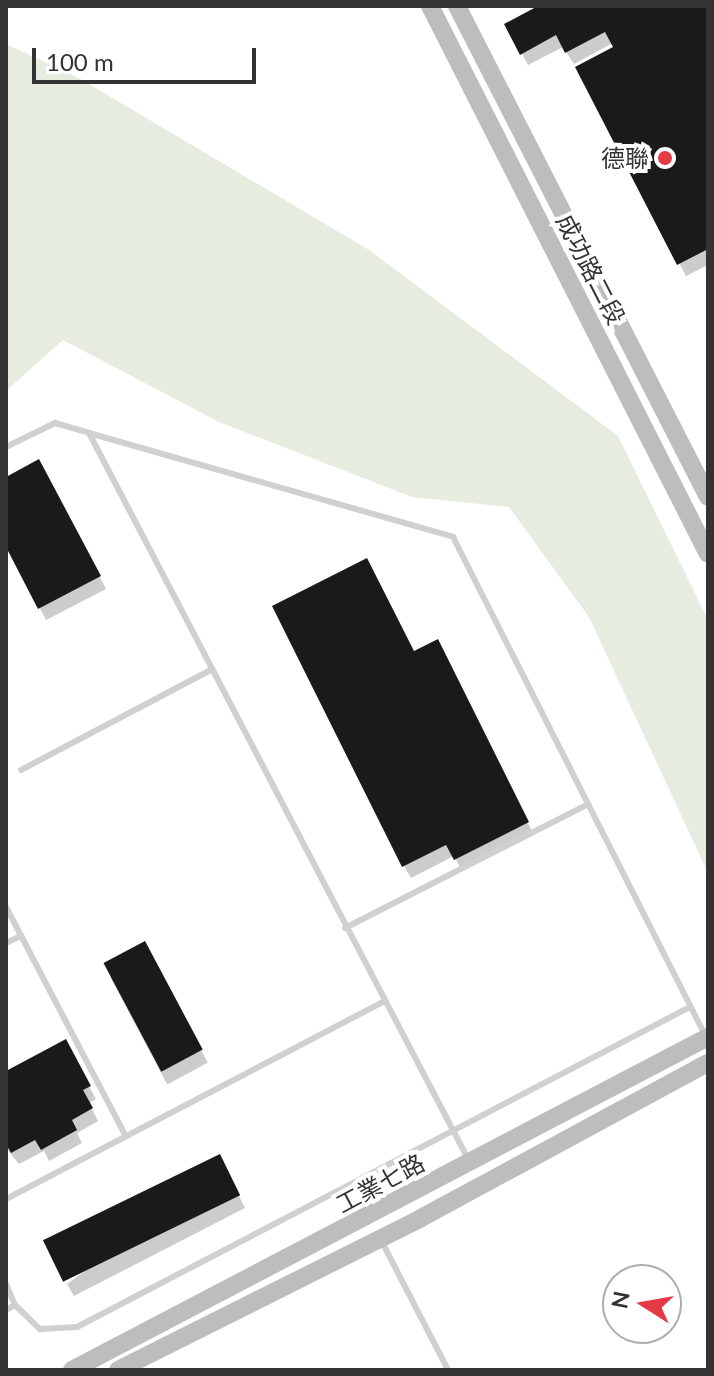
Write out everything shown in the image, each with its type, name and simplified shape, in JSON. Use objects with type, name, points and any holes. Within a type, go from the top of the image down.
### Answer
[{"type":"street","name":"成功路二段","points":[[430,6],[708,554]]},
{"type":"street","name":"成功路二段","points":[[457,6],[708,497]]},
{"type":"street","name":"工業七路","points":[[72,1370],[707,1037]]},
{"type":"street","name":"工業七路","points":[[118,1370],[380,1238],[708,1063]]},
{"type":"lane","points":[[6,447],[55,423],[453,537],[707,1037]]},
{"type":"lane","points":[[89,433],[449,1129],[470,1162]]},
{"type":"lane","points":[[21,770],[211,670]]},
{"type":"lane","points":[[345,928],[588,804]]},
{"type":"lane","points":[[6,907],[126,1137]]},
{"type":"lane","points":[[6,943],[21,936]]},
{"type":"lane","points":[[6,1199],[383,1002]]},
{"type":"lane","points":[[6,1284],[15,1305],[40,1329],[77,1327],[449,1129],[690,1007]]},
{"type":"lane","points":[[380,1238],[448,1370]]},
{"type":"lane","points":[[6,1310],[15,1305]]},
{"type":"shaded area","points":[[6,44],[77,77],[369,250],[618,436],[708,620],[708,873],[589,617],[509,507],[412,497],[219,422],[63,340],[6,391]]},
{"type":"building","name":"德聯","points":[[538,6],[708,6],[708,249],[677,265],[575,67],[613,47],[605,32],[565,53],[556,35],[520,55],[504,24]]},
{"type":"building","points":[[39,459],[101,576],[38,609],[6,547],[6,477]]},
{"type":"building","points":[[367,558],[414,651],[438,639],[529,822],[454,860],[446,845],[402,867],[272,606]]},
{"type":"building","points":[[145,941],[203,1050],[161,1072],[104,963]]},
{"type":"building","points":[[66,1039],[91,1086],[83,1090],[93,1108],[72,1120],[77,1130],[41,1150],[35,1140],[11,1153],[6,1144],[6,1071]]},
{"type":"building","points":[[220,1154],[240,1195],[63,1282],[43,1240]]},
{"type":"place","name":"德聯","points":[[665,158]]}]
